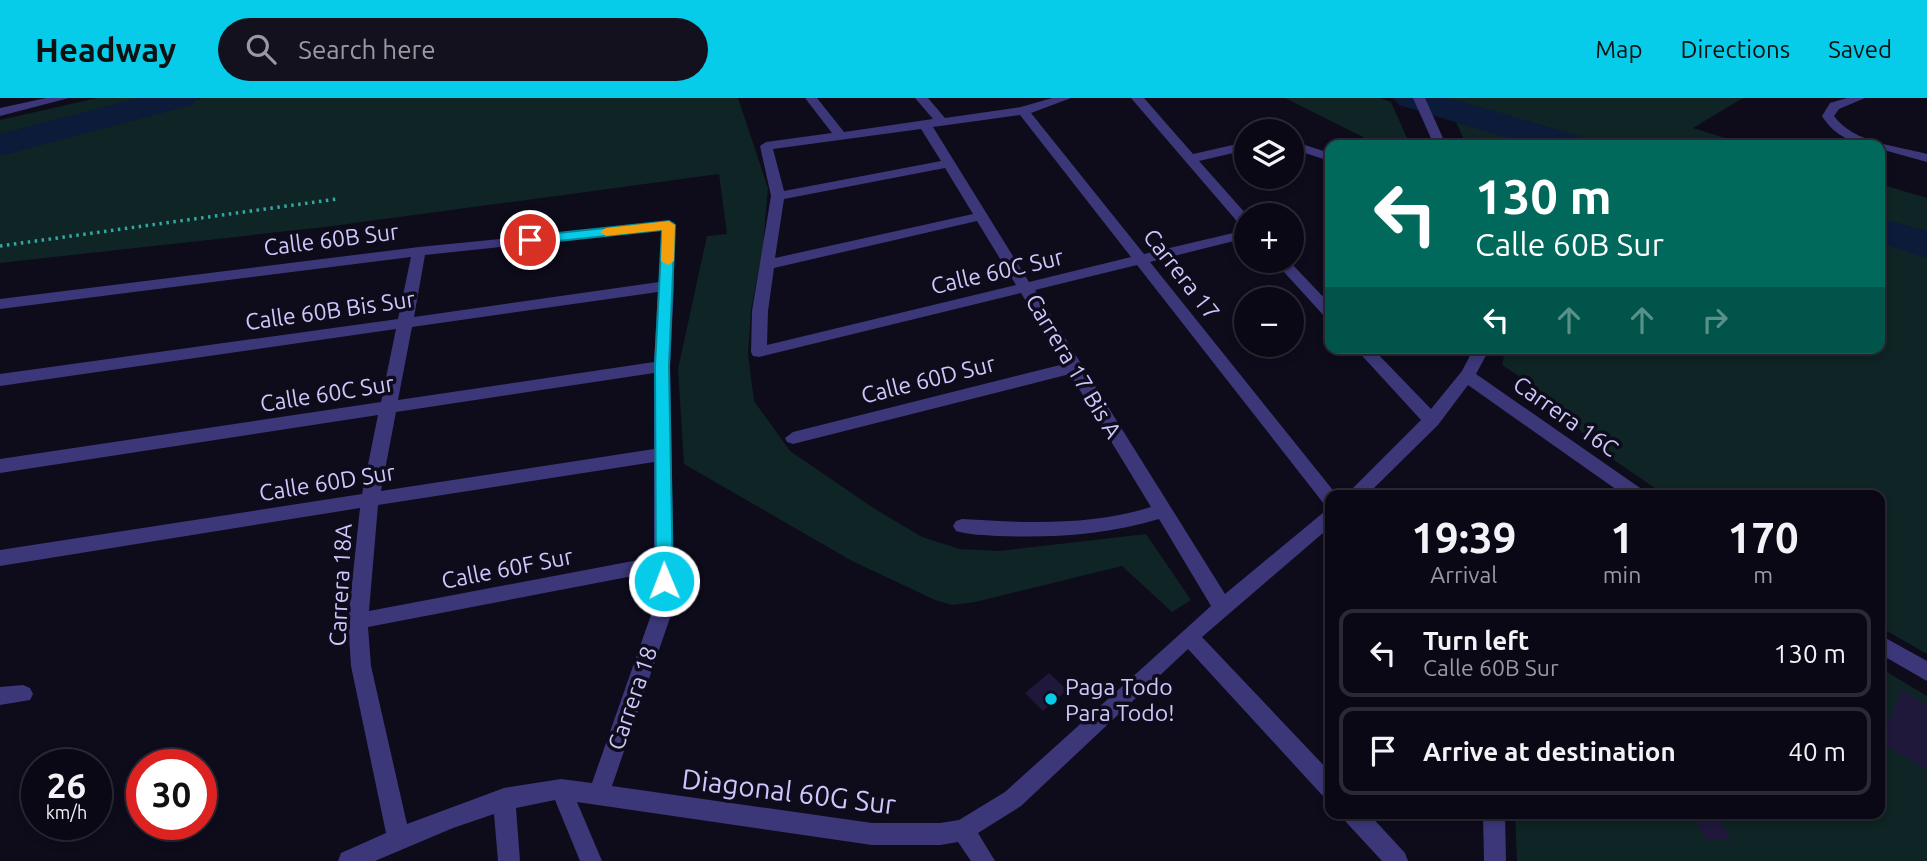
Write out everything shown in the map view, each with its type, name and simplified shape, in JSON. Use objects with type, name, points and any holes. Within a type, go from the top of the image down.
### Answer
[{"type":"street","points":[[0,112],[63,98]]},
{"type":"street","points":[[811,98],[840,135]]},
{"type":"street","points":[[921,98],[942,121]]},
{"type":"street","points":[[982,216],[767,265],[778,196],[766,146],[1023,111],[1039,102],[1065,98]]},
{"type":"street","points":[[1137,98],[1234,209]]},
{"type":"street","points":[[1419,98],[1438,140]]},
{"type":"street","points":[[1859,98],[1834,106],[1828,116],[1833,126],[1845,134],[1864,140]]},
{"type":"street","name":"Carrera 17","points":[[1023,111],[1325,493]]},
{"type":"street","name":"Carrera 17 Bis A","points":[[924,123],[1223,608]]},
{"type":"street","points":[[1885,147],[1927,158]]},
{"type":"street","points":[[1190,159],[1234,149]]},
{"type":"street","points":[[1304,149],[1325,155]]},
{"type":"street","points":[[778,196],[947,163]]},
{"type":"street","name":"Calle 60B Sur","points":[[0,304],[419,251],[669,225]]},
{"type":"street","name":"Carrera 18","points":[[599,793],[661,615],[664,563],[662,366],[669,225]]},
{"type":"street","name":"Calle 60C Sur","points":[[767,265],[760,311],[759,352],[1234,237]]},
{"type":"street","name":"Carrera 18A","points":[[399,839],[361,666],[358,621],[370,500],[407,323],[419,251]]},
{"type":"street","points":[[1292,273],[1325,308]]},
{"type":"street","name":"Calle 60B Bis Sur","points":[[0,380],[667,286]]},
{"type":"street","points":[[1369,354],[1432,421]]},
{"type":"street","points":[[1361,490],[1403,453],[1432,421],[1467,376],[1479,354]]},
{"type":"street","name":"Calle 60C Sur","points":[[0,466],[662,366]]},
{"type":"street","name":"Calle 60D Sur","points":[[793,438],[1074,367]]},
{"type":"street","name":"Carrera 16C","points":[[1467,376],[1630,490]]},
{"type":"street","name":"Calle 60D Sur","points":[[0,558],[661,454]]},
{"type":"street","points":[[962,526],[1041,531],[1082,529],[1141,519],[1163,511]]},
{"type":"street","name":"Diagonal 60G Sur","points":[[349,861],[504,799],[561,789],[872,834],[940,834],[963,830],[1013,799],[1189,636],[1325,521]]},
{"type":"street","name":"Calle 60F Sur","points":[[358,621],[664,563]]},
{"type":"street","points":[[1189,636],[1325,783]]},
{"type":"street","points":[[1885,647],[1927,672]]},
{"type":"street","points":[[0,696],[23,694]]},
{"type":"street","points":[[561,789],[591,861]]},
{"type":"street","points":[[504,799],[509,861]]},
{"type":"street","points":[[1358,819],[1397,861]]},
{"type":"street","points":[[1494,819],[1495,861]]},
{"type":"street","points":[[963,830],[984,861]]},
{"type":"path","points":[[0,246],[337,199]]},
{"type":"green space","points":[[97,98],[150,98],[0,135],[0,120]]},
{"type":"green space","points":[[202,98],[738,98],[768,188],[763,246],[751,310],[748,354],[754,401],[790,451],[875,509],[922,537],[960,549],[999,551],[1146,534],[1191,600],[1172,612],[1122,566],[975,602],[952,605],[935,600],[852,561],[684,464],[678,369],[707,236],[727,234],[719,174],[325,227],[0,263],[0,152]]},
{"type":"green space","points":[[1285,98],[1380,98],[1391,102],[1408,140],[1369,140]]},
{"type":"green space","points":[[1446,98],[1743,98],[1693,128],[1732,140],[1464,140]]},
{"type":"green space","points":[[1885,185],[1927,198],[1927,654],[1885,630],[1885,490],[1658,490],[1611,458],[1522,378],[1502,365],[1505,354],[1885,354]]},
{"type":"green space","points":[[1885,671],[1927,696],[1927,861],[1517,861],[1515,819],[1885,819]]},
{"type":"building","points":[[1049,673],[1067,690],[1043,711],[1025,693]]},
{"type":"building","points":[[1902,690],[1927,705],[1927,770],[1885,745],[1885,730]]},
{"type":"building","points":[[1694,819],[1719,819],[1731,838],[1707,841]]},
{"type":"waterway","points":[[0,145],[180,98]]},
{"type":"waterway","points":[[1411,98],[1553,140]]},
{"type":"waterway","points":[[1885,232],[1927,245]]},
{"type":"slow traffic","points":[[606,232],[669,225],[668,261]]},
{"type":"place","name":"Paga Todo Para Todo!","points":[[1051,699]]},
{"type":"route","points":[[530,240],[669,225],[662,366],[664,581]]}]
